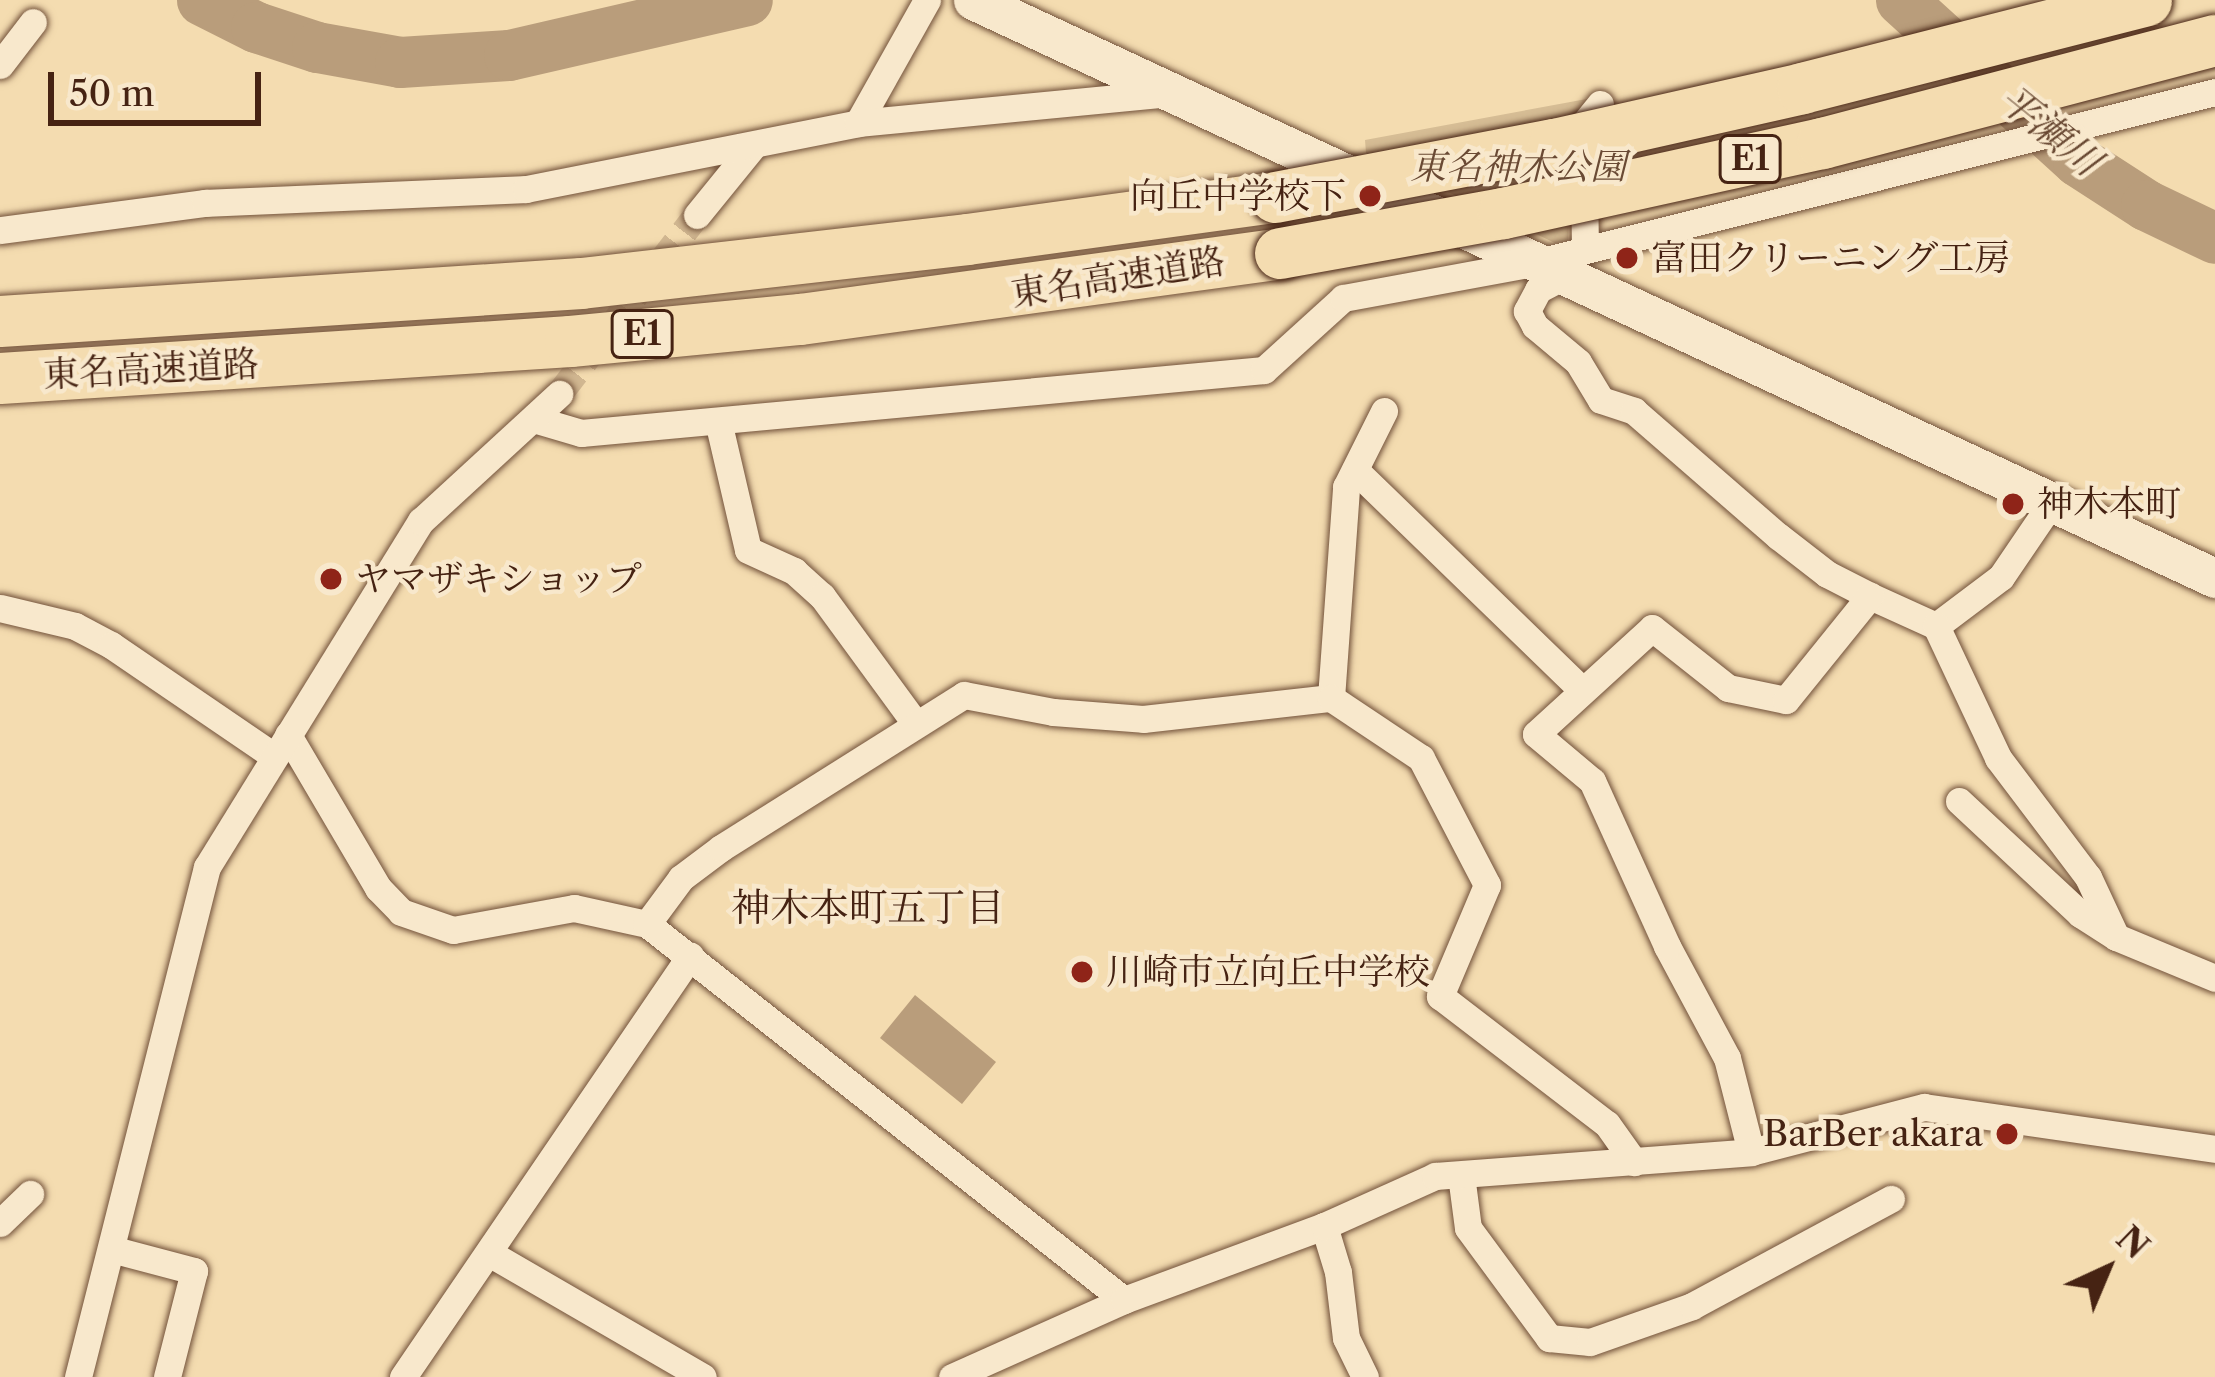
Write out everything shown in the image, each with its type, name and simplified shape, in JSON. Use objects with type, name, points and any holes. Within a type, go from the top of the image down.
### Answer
[{"type":"highway","name":"東名高速道路","points":[[0,321],[580,283],[945,242],[1275,197],[1554,144],[1802,88],[2146,0]]},
{"type":"highway","name":"東名高速道路","points":[[0,378],[547,343],[777,322],[977,299],[1280,253],[1503,213],[1822,143],[2215,40]]},
{"type":"street","points":[[858,123],[927,0]]},
{"type":"street","points":[[973,0],[1560,262],[2215,578]]},
{"type":"street","points":[[0,65],[33,22]]},
{"type":"street","points":[[0,230],[205,203],[526,189],[858,123],[1172,92]]},
{"type":"street","points":[[537,420],[581,433],[1264,370],[1343,298],[1560,262],[2215,92]]},
{"type":"street","points":[[1600,104],[1583,125],[1560,262],[1527,311],[1535,326],[1579,362],[1601,400],[1634,411],[1827,574],[1936,626],[1998,758],[2088,877],[2116,937]]},
{"type":"street","points":[[697,215],[753,146]]},
{"type":"street","points":[[78,1377],[207,867],[421,521],[537,420],[560,394]]},
{"type":"street","points":[[1331,698],[1346,488],[1384,411]]},
{"type":"street","points":[[718,421],[748,550],[794,572],[822,596],[915,723]]},
{"type":"street","points":[[1355,470],[1581,689]]},
{"type":"street","points":[[1936,626],[2001,577],[2052,502]]},
{"type":"street","points":[[1751,1152],[1727,1058],[1667,946],[1592,782],[1536,734],[1652,628],[1728,688],[1786,700],[1870,596]]},
{"type":"street","points":[[0,608],[93,635],[281,746],[401,912],[454,930],[574,908],[646,924],[1124,1300]]},
{"type":"street","points":[[646,924],[694,868],[964,695],[1053,712],[1143,719],[1331,698],[1421,758],[1486,885],[1441,996],[1607,1124],[1634,1162]]},
{"type":"street","points":[[1959,801],[2080,914],[2116,937],[2215,978]]},
{"type":"street","points":[[404,1377],[690,956]]},
{"type":"street","points":[[952,1377],[999,1367],[1124,1300],[1324,1226],[1435,1176],[1751,1152],[1924,1107],[2215,1149]]},
{"type":"street","points":[[1461,1175],[1468,1228],[1549,1339],[1590,1342],[1692,1306],[1891,1199]]},
{"type":"street","points":[[0,1223],[31,1194]]},
{"type":"street","points":[[1324,1226],[1338,1272],[1346,1338],[1365,1377]]},
{"type":"street","points":[[111,1249],[194,1271],[167,1377]]},
{"type":"street","points":[[489,1253],[703,1377]]},
{"type":"green space","name":"東名神木公園","points":[[1592,98],[1573,122],[1568,241],[1555,243],[1366,153],[1365,140]]},
{"type":"shaded area","points":[[915,995],[996,1062],[962,1104],[880,1038]]},
{"type":"waterway","name":"平瀬川","points":[[202,0],[256,27],[317,47],[400,62],[509,55],[747,0]]},
{"type":"waterway","name":"平瀬川","points":[[1901,0],[2078,161],[2146,205],[2215,238]]},
{"type":"tunnel","points":[[559,394],[697,215]]},
{"type":"place","name":"向丘中学校下","points":[[1370,196]]},
{"type":"place","name":"富田クリーニング工房","points":[[1627,258]]},
{"type":"place","name":"神木本町","points":[[2013,504]]},
{"type":"place","name":"ヤマザキショップ","points":[[331,579]]},
{"type":"place","name":"川崎市立向丘中学校","points":[[1082,972]]},
{"type":"place","name":"BarBer akara","points":[[2007,1134]]},
{"type":"district","name":"神木本町五丁目","points":[[868,907]]}]
